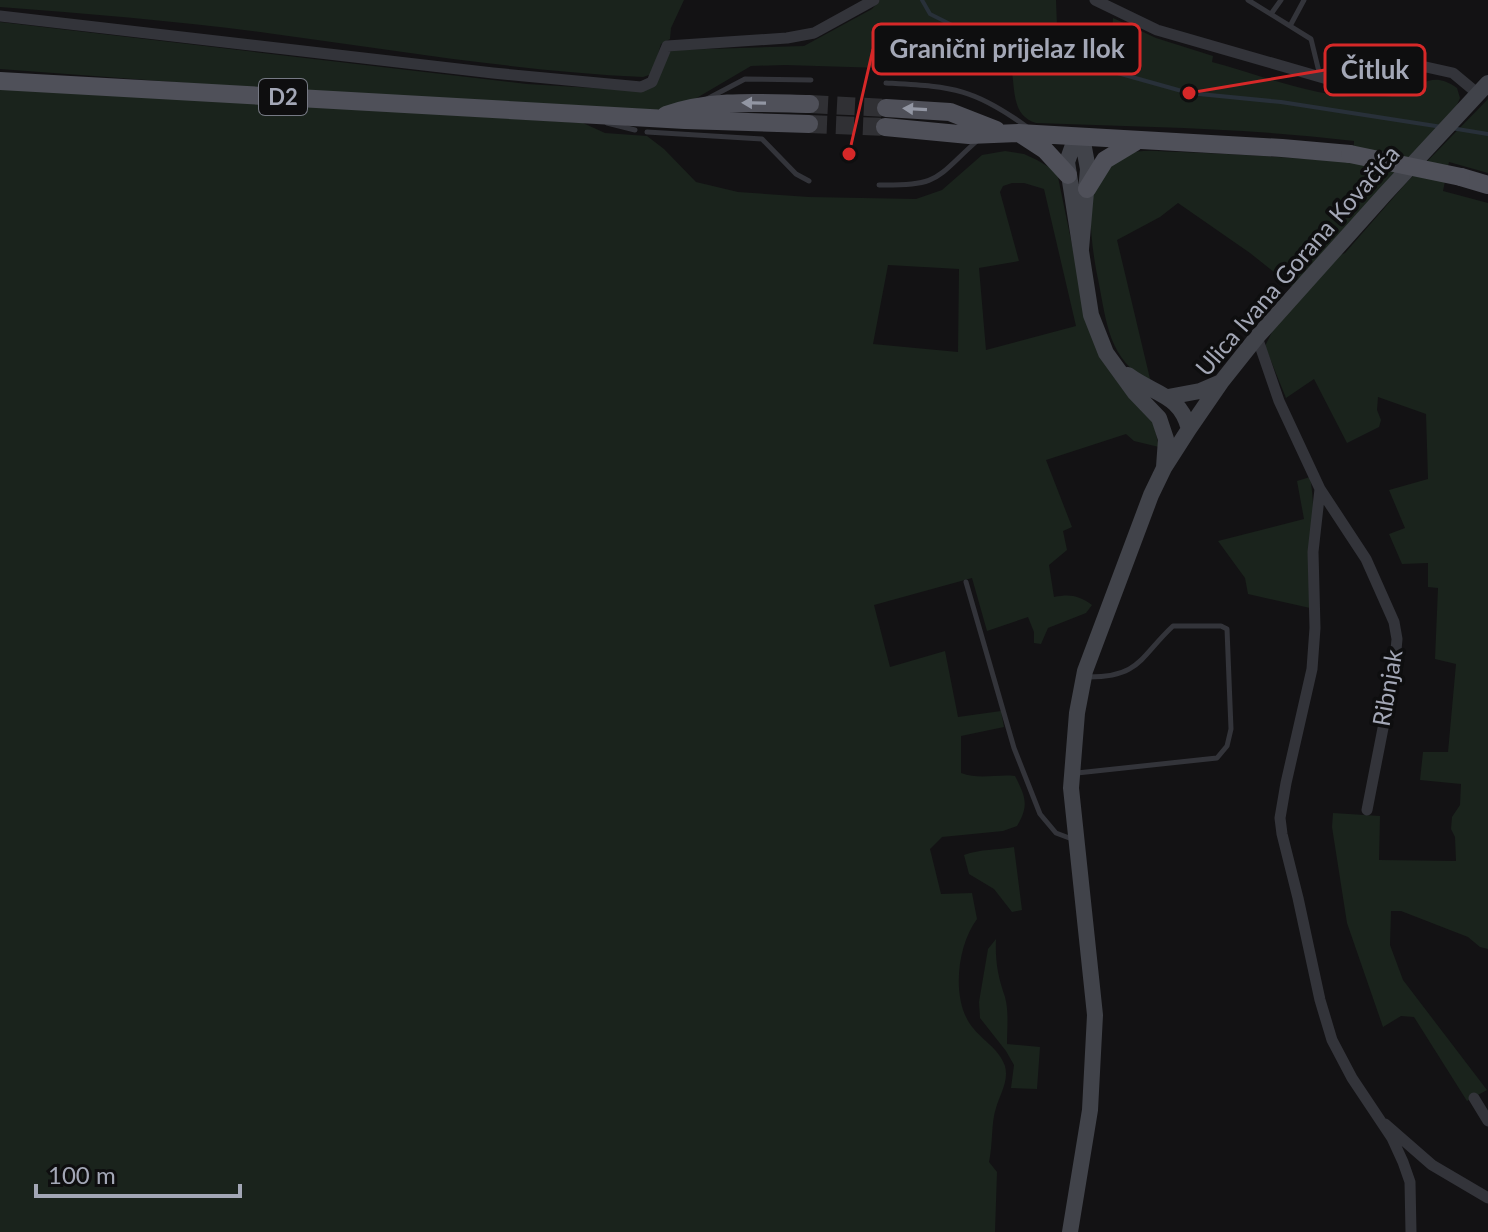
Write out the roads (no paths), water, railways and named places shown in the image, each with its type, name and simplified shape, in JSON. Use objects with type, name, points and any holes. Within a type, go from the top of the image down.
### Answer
[{"type":"main road","name":"D2","points":[[0,81],[584,113],[653,124],[809,124]]},
{"type":"main road","name":"Ulica Ivana Gorana Kovačića","points":[[1070,1232],[1090,1110],[1094,1051],[1093,990],[1071,788],[1077,713],[1084,677],[1151,495],[1189,429],[1257,337],[1483,88]]},
{"type":"main road","name":"D2","points":[[653,124],[698,105],[733,102],[810,104]]},
{"type":"main road","points":[[1068,175],[1045,150],[1021,133],[977,124],[950,112],[885,118],[983,135],[1021,133],[1350,154],[1488,185]]},
{"type":"main road","points":[[1082,137],[1069,153],[1068,175],[1091,315],[1106,353],[1116,367],[1135,393],[1159,418],[1176,428],[1189,429],[1179,404],[1153,392],[1116,367]]},
{"type":"main road","points":[[1081,249],[1087,189],[1087,157],[1082,137]]},
{"type":"main road","points":[[1087,189],[1105,160],[1137,141]]},
{"type":"main road","points":[[1168,397],[1200,391],[1222,381]]},
{"type":"main road","points":[[1159,418],[1166,439],[1164,468]]},
{"type":"street","points":[[0,16],[641,87],[652,82],[667,46],[787,38],[814,33],[874,0]]},
{"type":"street","points":[[1095,0],[1157,30],[1334,81],[1373,84],[1405,70],[1426,67],[1440,68],[1483,88]]},
{"type":"street","name":"Ribnjak","points":[[1257,337],[1279,401],[1320,489],[1366,559],[1387,605],[1397,639],[1394,672],[1367,810]]},
{"type":"street","points":[[1320,489],[1313,552],[1315,628],[1312,669],[1280,818],[1320,1000],[1332,1040],[1403,1162],[1410,1182],[1411,1232]]},
{"type":"street","points":[[1474,1098],[1488,1121]]},
{"type":"street","points":[[1380,1121],[1432,1165],[1488,1198]]},
{"type":"lane","points":[[1248,0],[1311,39],[1320,77]]},
{"type":"lane","points":[[1271,14],[1281,0]]},
{"type":"lane","points":[[1290,26],[1304,0]]},
{"type":"lane","points":[[698,105],[745,79],[811,80]]},
{"type":"lane","points":[[886,83],[940,86],[965,91],[994,104],[1021,133]]},
{"type":"lane","points":[[584,113],[614,126],[635,130]]},
{"type":"lane","points":[[653,124],[762,139],[796,174],[809,181]]},
{"type":"lane","points":[[879,185],[916,186],[939,177],[983,135]]},
{"type":"lane","points":[[966,582],[1014,748],[1040,814],[1056,833],[1076,840]]},
{"type":"lane","points":[[1072,774],[1217,758],[1227,746],[1231,729],[1227,629],[1221,626],[1173,626],[1137,667],[1118,675],[1084,677]]},
{"type":"waterway","points":[[922,0],[930,14],[960,29],[1189,93],[1281,102],[1442,127]]},
{"type":"waterway","points":[[1451,128],[1488,134]]},
{"type":"tunnel","points":[[810,104],[886,108]]},
{"type":"tunnel","points":[[809,124],[885,127]]},
{"type":"place","name":"Čitluk","points":[[1189,93]]},
{"type":"place","name":"Granični prijelaz Ilok","points":[[849,154]]}]
